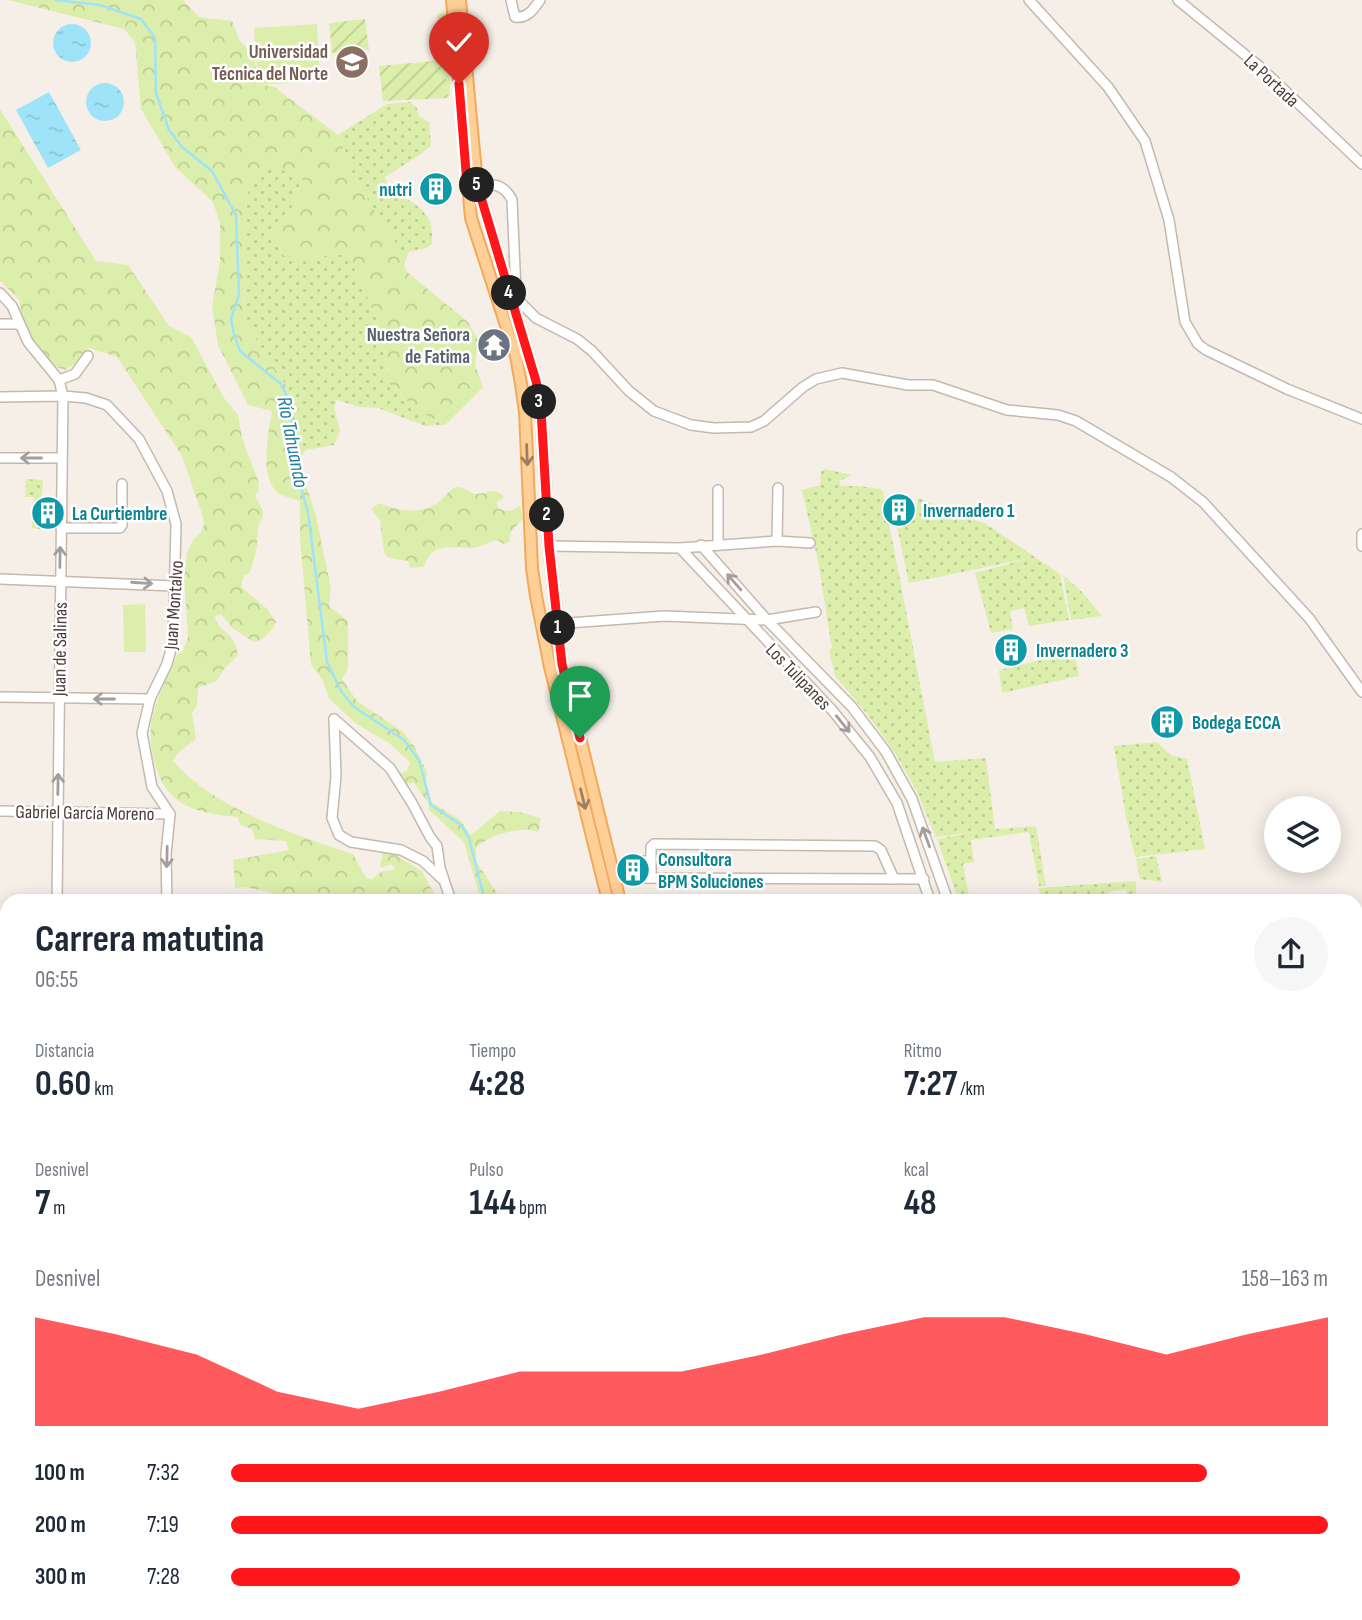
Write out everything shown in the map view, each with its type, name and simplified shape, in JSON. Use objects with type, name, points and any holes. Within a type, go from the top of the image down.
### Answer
[{"type":"main road","points":[[452,0],[472,184],[536,381],[541,410],[549,546],[562,664],[618,894]]},
{"type":"main road","points":[[460,0],[472,184],[471,218],[516,356],[525,412],[532,568],[541,625],[606,894]]},
{"type":"street","points":[[512,0],[515,17],[520,18],[533,10],[540,0]]},
{"type":"street","points":[[1028,0],[1108,87],[1145,141],[1168,220],[1185,322],[1198,344],[1287,389],[1362,419]]},
{"type":"street","name":"La Portada","points":[[1178,0],[1260,67],[1362,164]]},
{"type":"street","points":[[472,184],[497,184],[512,200],[516,292],[527,311],[577,339],[592,351],[629,391],[654,411],[691,425],[714,428],[751,426],[764,421],[816,379],[842,373],[908,385],[933,385],[1007,410],[1058,415],[1076,421],[1171,477],[1203,502],[1308,618],[1362,692]]},
{"type":"street","points":[[0,293],[12,306],[28,342],[59,380],[75,374],[88,356]]},
{"type":"street","points":[[0,324],[19,324]]},
{"type":"street","name":"Juan de Salinas","points":[[57,894],[63,396],[59,380]]},
{"type":"street","name":"Juan Montalvo","points":[[0,397],[63,396],[86,398],[107,405],[139,439],[167,491],[176,524],[173,642],[167,664],[150,699],[142,744],[152,787],[170,814]]},
{"type":"street","points":[[0,458],[61,458]]},
{"type":"street","points":[[61,528],[120,528],[122,484]]},
{"type":"street","points":[[777,541],[778,488]]},
{"type":"street","points":[[718,490],[718,543]]},
{"type":"street","points":[[1362,534],[1362,546]]},
{"type":"street","points":[[549,546],[680,548],[718,543],[810,543]]},
{"type":"street","name":"Los Tulipanes","points":[[701,545],[767,620],[852,707],[886,752],[912,799],[946,894]]},
{"type":"street","name":"Los Tulipanes","points":[[680,548],[832,710],[870,757],[897,803],[928,894]]},
{"type":"street","points":[[0,579],[174,586]]},
{"type":"street","points":[[541,625],[664,616],[746,621],[816,612]]},
{"type":"street","points":[[0,697],[150,699]]},
{"type":"street","points":[[442,879],[423,862],[401,850],[351,842],[339,835],[332,818],[336,776],[334,719],[390,768],[437,845],[442,879],[448,894]]},
{"type":"street","name":"Gabriel García Moreno","points":[[0,811],[170,814]]},
{"type":"street","points":[[167,894],[166,854],[170,814]]},
{"type":"street","points":[[651,878],[654,844],[875,846],[881,850],[894,879]]},
{"type":"street","points":[[634,861],[651,861]]},
{"type":"street","points":[[631,878],[924,879]]},
{"type":"green space","points":[[8,0],[183,0],[199,17],[232,21],[240,41],[254,54],[258,85],[273,86],[338,135],[355,180],[397,245],[407,272],[468,322],[478,340],[475,365],[483,387],[445,425],[415,409],[389,383],[381,329],[349,254],[296,258],[284,256],[277,245],[274,225],[295,205],[298,189],[310,183],[276,167],[273,164],[277,156],[252,176],[243,215],[245,323],[298,404],[298,460],[316,516],[331,589],[329,606],[348,621],[348,669],[342,679],[357,701],[402,731],[414,746],[427,772],[430,801],[460,820],[471,835],[500,811],[519,812],[541,818],[538,832],[506,832],[476,848],[476,861],[497,894],[479,894],[464,842],[429,810],[428,803],[414,783],[395,785],[393,777],[407,771],[410,762],[389,743],[355,723],[329,698],[322,679],[311,665],[300,538],[300,501],[278,493],[272,485],[268,476],[266,453],[272,411],[248,405],[218,345],[212,306],[220,262],[220,224],[213,202],[175,167],[141,109],[135,42],[124,29]]},
{"type":"green space","points":[[446,13],[450,95],[448,98],[438,14]]},
{"type":"green space","points":[[365,19],[369,50],[332,53],[329,23]]},
{"type":"green space","points":[[317,24],[320,81],[258,85],[254,28]]},
{"type":"green space","points":[[444,60],[448,98],[383,101],[379,66]]},
{"type":"green space","points":[[410,102],[417,108],[419,116],[429,122],[431,146],[385,177],[388,186],[426,214],[432,232],[432,244],[427,248],[409,252],[404,265],[397,245],[355,180],[338,135],[387,104]]},
{"type":"green space","points":[[0,109],[96,261],[128,265],[169,326],[191,337],[224,398],[238,415],[242,438],[258,480],[259,491],[255,496],[263,517],[258,529],[253,563],[249,574],[244,575],[241,587],[266,608],[276,622],[267,635],[254,642],[232,628],[221,614],[215,616],[233,641],[238,655],[223,670],[217,681],[198,688],[197,706],[192,713],[196,739],[178,753],[173,761],[190,778],[232,806],[281,829],[353,854],[366,878],[372,879],[381,872],[395,869],[391,864],[382,868],[380,866],[383,852],[390,852],[422,871],[434,894],[272,894],[246,887],[235,888],[233,860],[289,850],[286,841],[255,839],[252,829],[241,825],[237,817],[197,810],[176,799],[158,773],[152,750],[152,719],[157,702],[178,653],[183,651],[188,637],[184,575],[187,553],[204,525],[182,456],[117,357],[89,348],[78,362],[65,370],[56,367],[30,339],[23,322],[19,299],[0,281]]},
{"type":"green space","points":[[279,154],[311,184],[298,189],[295,205],[274,225],[277,245],[284,256],[296,258],[349,254],[381,329],[389,383],[415,409],[445,425],[425,426],[378,408],[359,407],[337,400],[334,407],[340,431],[334,445],[306,450],[298,460],[298,404],[245,323],[243,215],[252,176]]},
{"type":"green space","points":[[825,469],[852,475],[839,481],[841,486],[881,489],[883,492],[935,762],[986,758],[995,829],[1036,826],[1046,886],[1039,886],[1029,832],[971,840],[974,862],[963,864],[969,894],[957,894],[937,839],[976,832],[936,837],[916,790],[895,753],[835,676],[829,650],[832,648],[818,561],[802,490],[820,485],[821,471]]},
{"type":"green space","points":[[26,479],[43,480],[40,529],[32,528],[34,497],[25,497]]},
{"type":"green space","points":[[459,487],[476,494],[491,491],[501,494],[504,497],[497,502],[498,508],[504,510],[520,506],[523,519],[511,531],[509,542],[504,544],[497,540],[473,548],[442,548],[432,553],[424,567],[410,568],[408,561],[389,558],[384,553],[380,520],[371,509],[379,503],[412,511],[428,508]]},
{"type":"green space","points":[[918,498],[986,524],[1060,574],[1069,620],[1029,626],[1024,608],[1010,611],[1013,629],[991,633],[975,573],[1030,558],[909,583],[896,522],[906,520],[904,508],[916,507]]},
{"type":"green space","points":[[1063,575],[1082,592],[1102,616],[1071,620]]},
{"type":"green space","points":[[145,604],[146,652],[124,652],[123,605]]},
{"type":"green space","points":[[1074,652],[1079,676],[1002,693],[999,670]]},
{"type":"green space","points":[[1157,742],[1171,755],[1187,759],[1205,849],[1135,857],[1114,746]]},
{"type":"green space","points":[[1156,856],[1162,882],[1140,879],[1136,859]]},
{"type":"green space","points":[[1136,881],[1136,894],[1127,894],[1126,889],[1109,894],[1040,894],[1039,888]]},
{"type":"water","points":[[72,24],[85,30],[91,43],[85,56],[72,62],[59,56],[53,43],[59,30]]},
{"type":"water","points":[[105,83],[118,89],[124,102],[118,115],[105,121],[92,115],[86,102],[92,89]]},
{"type":"water","points":[[49,92],[81,150],[48,168],[16,110]]},
{"type":"waterway","name":"Río Tahuando","points":[[56,0],[100,5],[141,19],[155,38],[156,93],[169,130],[182,147],[212,171],[236,215],[239,295],[231,319],[234,335],[240,351],[281,384],[290,403],[295,468],[308,512],[327,662],[341,691],[354,707],[404,740],[419,760],[431,805],[461,825],[469,838],[483,894]]},
{"type":"place","name":"Universidad Técnica del Norte","points":[[352,62]]},
{"type":"place","name":"nutri","points":[[436,189]]},
{"type":"place","name":"Nuestra Señora de Fatima","points":[[494,345]]},
{"type":"place","name":"Invernadero 1","points":[[899,510]]},
{"type":"place","name":"La Curtiembre","points":[[48,513]]},
{"type":"place","name":"Invernadero 3","points":[[1011,650]]},
{"type":"place","name":"Bodega ECCA","points":[[1167,722]]},
{"type":"place","name":"Consultora BPM Soluciones","points":[[633,870]]},
{"type":"route","points":[[459,84],[467,184],[477,184],[536,381],[541,410],[549,546],[562,664],[580,738]]}]
